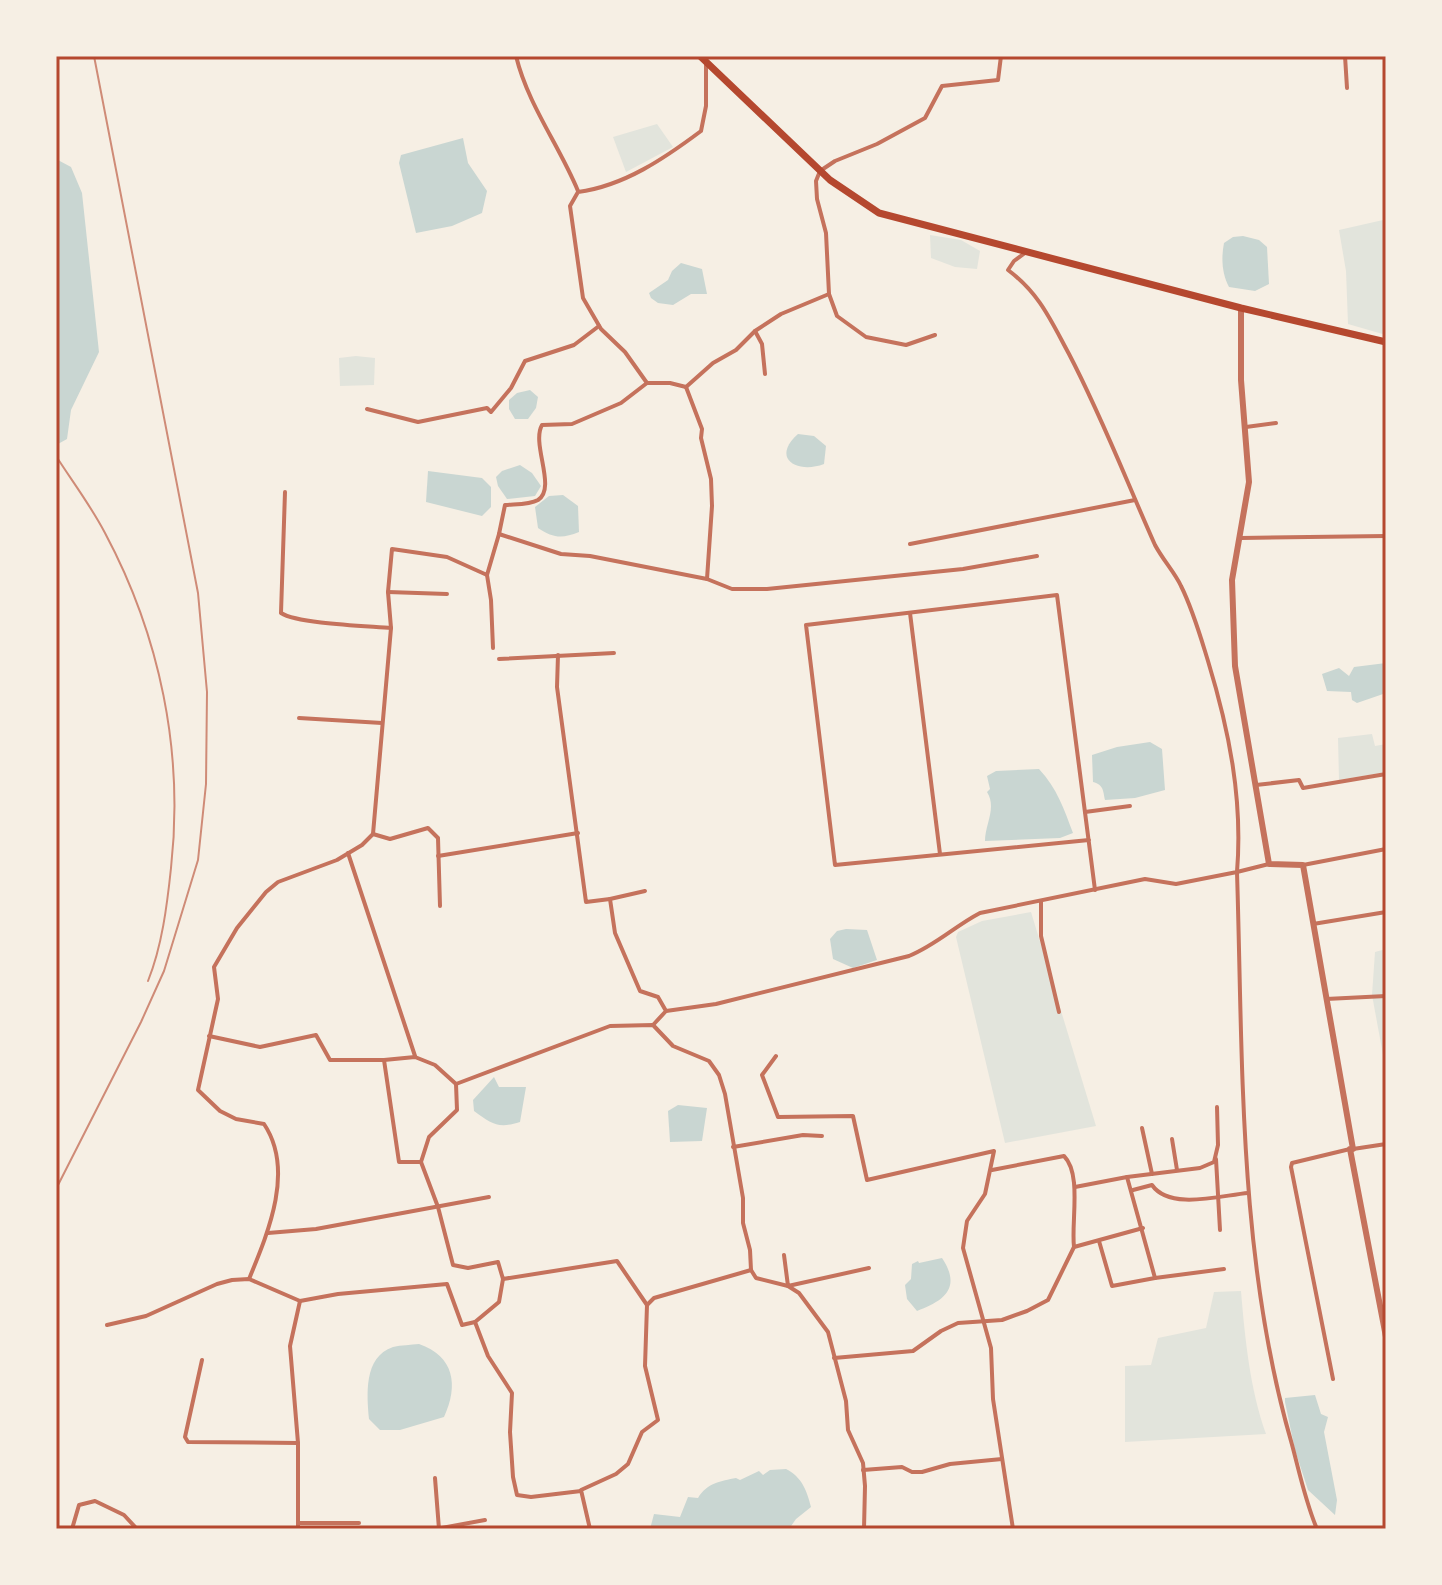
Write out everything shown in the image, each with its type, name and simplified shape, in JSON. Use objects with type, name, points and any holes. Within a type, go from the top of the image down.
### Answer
[{"type":"main road","points":[[704,58],[830,180],[879,213],[1241,308],[1386,342]]},
{"type":"street","points":[[516,56],[521,76],[540,119],[564,158],[578,192]]},
{"type":"street","points":[[935,335],[906,345],[866,337],[837,316],[829,294],[826,233],[817,199],[816,181],[820,171],[925,118],[942,86],[998,80],[1001,56]]},
{"type":"street","points":[[1345,56],[1347,88]]},
{"type":"street","points":[[647,383],[625,352],[599,326],[583,298],[570,206],[578,192],[625,178],[668,155],[701,131],[706,106],[704,58]]},
{"type":"street","points":[[1025,253],[1008,270],[1020,279],[1054,321],[1100,412],[1155,545],[1165,565],[1179,581],[1197,622],[1227,724],[1237,795],[1248,1193],[1274,1383],[1317,1529]]},
{"type":"street","points":[[686,387],[713,363],[736,350],[755,331],[781,314],[829,294]]},
{"type":"street","points":[[1241,308],[1241,380],[1249,482],[1232,580],[1235,666],[1269,864]]},
{"type":"street","points":[[367,409],[418,422],[487,408],[491,412],[511,388],[525,361],[574,345],[599,326]]},
{"type":"street","points":[[755,331],[762,344],[765,374]]},
{"type":"street","points":[[493,648],[487,575],[505,505],[532,502],[544,493],[545,476],[539,442],[542,425],[572,424],[621,403],[647,383],[686,387]]},
{"type":"street","points":[[686,387],[702,429],[701,438],[711,479],[707,579]]},
{"type":"street","points":[[1246,427],[1276,423]]},
{"type":"street","points":[[285,492],[281,613],[286,617],[391,628]]},
{"type":"street","points":[[910,544],[1135,500]]},
{"type":"street","points":[[499,534],[561,554],[590,556],[707,579],[732,589],[767,589],[963,569],[1037,556]]},
{"type":"street","points":[[1239,538],[1386,536]]},
{"type":"street","points":[[249,1279],[268,1233],[279,1183],[272,1136],[264,1124],[236,1119],[220,1111],[198,1090],[218,999],[214,967],[237,928],[266,892],[278,882],[348,853],[373,834],[391,628],[388,592],[392,549],[447,557],[487,575]]},
{"type":"street","points":[[388,592],[447,594]]},
{"type":"street","points":[[1089,840],[835,865],[806,625],[1057,595],[1089,840],[1095,890]]},
{"type":"street","points":[[910,613],[940,854]]},
{"type":"street","points":[[499,659],[614,653]]},
{"type":"street","points":[[558,655],[557,687],[586,902],[645,891]]},
{"type":"street","points":[[299,718],[382,723]]},
{"type":"street","points":[[1256,785],[1299,780],[1303,788],[1386,774]]},
{"type":"street","points":[[1085,812],[1130,806]]},
{"type":"street","points":[[373,834],[390,839],[428,828],[438,838],[440,906]]},
{"type":"street","points":[[438,856],[578,833]]},
{"type":"street","points":[[456,1084],[610,1026],[653,1025],[666,1011],[716,1004],[909,956],[930,947],[962,922],[980,913],[1145,879],[1176,884],[1269,864],[1303,865],[1386,849]]},
{"type":"street","points":[[348,853],[415,1057]]},
{"type":"street","points":[[1303,865],[1386,1337]]},
{"type":"street","points":[[610,899],[615,933],[640,991],[658,997],[666,1011]]},
{"type":"street","points":[[1041,901],[1041,936],[1059,1012]]},
{"type":"street","points":[[1313,924],[1386,912]]},
{"type":"street","points":[[1326,999],[1386,996]]},
{"type":"street","points":[[653,1025],[673,1046],[709,1061],[719,1075],[743,1198],[743,1223],[751,1270],[756,1278],[788,1286],[799,1293],[828,1332],[846,1401],[848,1430],[863,1470],[864,1529]]},
{"type":"street","points":[[107,1325],[146,1316],[217,1284],[249,1279],[300,1301],[338,1294],[447,1284],[462,1325],[475,1322],[499,1302],[503,1279],[498,1262],[468,1268],[453,1265],[438,1207],[421,1162],[429,1137],[457,1110],[456,1084],[435,1065],[415,1057],[330,1060],[316,1035],[260,1047],[209,1036]]},
{"type":"street","points":[[776,1056],[762,1075],[778,1117],[853,1116],[867,1180],[994,1151],[985,1194],[967,1221],[963,1248],[991,1348],[993,1399],[1013,1529]]},
{"type":"street","points":[[384,1060],[399,1162],[421,1162]]},
{"type":"street","points":[[1217,1107],[1220,1230]]},
{"type":"street","points":[[1142,1128],[1152,1174]]},
{"type":"street","points":[[733,1147],[803,1135],[822,1136]]},
{"type":"street","points":[[1172,1139],[1177,1170]]},
{"type":"street","points":[[1333,1379],[1291,1167],[1300,1159],[1386,1144]]},
{"type":"street","points":[[834,1358],[913,1351],[958,1323],[1002,1320],[1048,1300],[1074,1247],[1075,1187],[1071,1168],[1064,1156],[992,1170]]},
{"type":"street","points":[[1075,1187],[1208,1165],[1216,1157]]},
{"type":"street","points":[[1127,1177],[1155,1278]]},
{"type":"street","points":[[1133,1190],[1152,1185],[1164,1196],[1186,1200],[1248,1193]]},
{"type":"street","points":[[268,1233],[316,1229],[489,1197]]},
{"type":"street","points":[[1074,1247],[1143,1228]]},
{"type":"street","points":[[1099,1241],[1112,1286],[1224,1269]]},
{"type":"street","points":[[784,1255],[788,1286]]},
{"type":"street","points":[[475,1322],[488,1356],[512,1393],[510,1432],[517,1495],[531,1497],[581,1490],[616,1474],[628,1464],[642,1432],[658,1420],[645,1366],[647,1305],[617,1261],[503,1279]]},
{"type":"street","points":[[788,1286],[869,1268]]},
{"type":"street","points":[[647,1305],[654,1298],[751,1270]]},
{"type":"street","points":[[300,1301],[290,1346],[298,1443],[298,1526],[359,1523]]},
{"type":"street","points":[[202,1360],[185,1437],[188,1442],[298,1443]]},
{"type":"street","points":[[863,1470],[902,1467],[912,1472],[922,1472],[950,1464],[1002,1459]]},
{"type":"street","points":[[435,1478],[438,1529],[485,1520]]},
{"type":"street","points":[[581,1490],[590,1529]]},
{"type":"street","points":[[72,1529],[79,1505],[95,1501],[124,1515],[137,1529]]},
{"type":"shaded area","points":[[657,124],[673,147],[626,172],[613,137]]},
{"type":"shaded area","points":[[463,138],[468,163],[487,191],[482,213],[452,226],[416,233],[399,163],[401,155]]},
{"type":"shaded area","points":[[56,159],[71,167],[82,193],[99,352],[71,410],[67,439],[58,444]]},
{"type":"shaded area","points":[[1383,220],[1386,228],[1386,335],[1348,324],[1346,271],[1339,230]]},
{"type":"shaded area","points":[[930,235],[961,240],[980,251],[977,269],[955,267],[931,258]]},
{"type":"shaded area","points":[[1233,237],[1259,240],[1267,247],[1269,284],[1255,291],[1229,287],[1224,271],[1224,243]]},
{"type":"shaded area","points":[[681,263],[702,269],[707,294],[691,294],[673,305],[658,303],[649,293],[668,280]]},
{"type":"shaded area","points":[[339,358],[375,358],[374,385],[340,386]]},
{"type":"shaded area","points":[[530,390],[538,397],[536,408],[528,419],[515,419],[509,409],[509,400],[517,393]]},
{"type":"shaded area","points":[[798,434],[814,436],[826,446],[824,464],[805,467],[791,462],[787,451]]},
{"type":"shaded area","points":[[520,465],[532,473],[541,486],[535,496],[507,499],[496,477],[502,471]]},
{"type":"shaded area","points":[[428,471],[482,478],[491,487],[491,507],[482,516],[426,502]]},
{"type":"shaded area","points":[[563,495],[578,506],[579,532],[568,536],[548,534],[538,528],[535,507],[549,496]]},
{"type":"shaded area","points":[[1386,663],[1386,693],[1357,703],[1352,700],[1351,692],[1327,691],[1322,674],[1339,668],[1349,676],[1354,667]]},
{"type":"shaded area","points":[[1372,734],[1375,746],[1386,744],[1386,772],[1339,780],[1338,738]]},
{"type":"shaded area","points":[[1150,742],[1162,749],[1165,790],[1135,798],[1105,800],[1101,787],[1093,782],[1092,755]]},
{"type":"shaded area","points":[[1039,769],[1055,791],[1073,833],[1060,838],[985,841],[991,810],[987,776],[996,771]]},
{"type":"shaded area","points":[[1031,912],[1096,1126],[1005,1143],[956,937],[958,932],[982,921]]},
{"type":"shaded area","points":[[867,930],[877,960],[853,968],[833,959],[830,939],[837,931]]},
{"type":"shaded area","points":[[1386,949],[1386,1071],[1372,995],[1375,952]]},
{"type":"shaded area","points":[[494,1077],[499,1087],[526,1087],[520,1122],[496,1124],[474,1111],[473,1100]]},
{"type":"shaded area","points":[[678,1105],[707,1108],[702,1141],[670,1142],[668,1111]]},
{"type":"shaded area","points":[[942,1258],[950,1278],[947,1292],[935,1303],[917,1311],[907,1299],[905,1285],[911,1279],[912,1264]]},
{"type":"shaded area","points":[[1241,1291],[1252,1382],[1266,1434],[1125,1442],[1125,1366],[1151,1365],[1158,1338],[1206,1328],[1214,1292]]},
{"type":"shaded area","points":[[419,1344],[440,1356],[450,1373],[451,1394],[444,1417],[400,1430],[380,1430],[369,1419],[369,1378],[376,1359],[393,1347]]},
{"type":"shaded area","points":[[1315,1395],[1321,1414],[1328,1417],[1324,1432],[1337,1500],[1335,1515],[1308,1490],[1295,1450],[1285,1402],[1285,1398]]},
{"type":"shaded area","points":[[786,1469],[803,1485],[811,1507],[789,1529],[650,1529],[654,1514],[680,1517],[688,1497],[698,1498],[715,1484],[736,1478],[740,1480],[759,1471],[763,1475],[770,1470]]},
{"type":"railway","points":[[56,1189],[164,971],[198,860],[206,784],[207,692],[198,593],[94,56]]},
{"type":"railway","points":[[56,456],[100,523],[124,572],[140,612],[164,696],[174,781],[174,825],[163,926],[148,981]]}]
